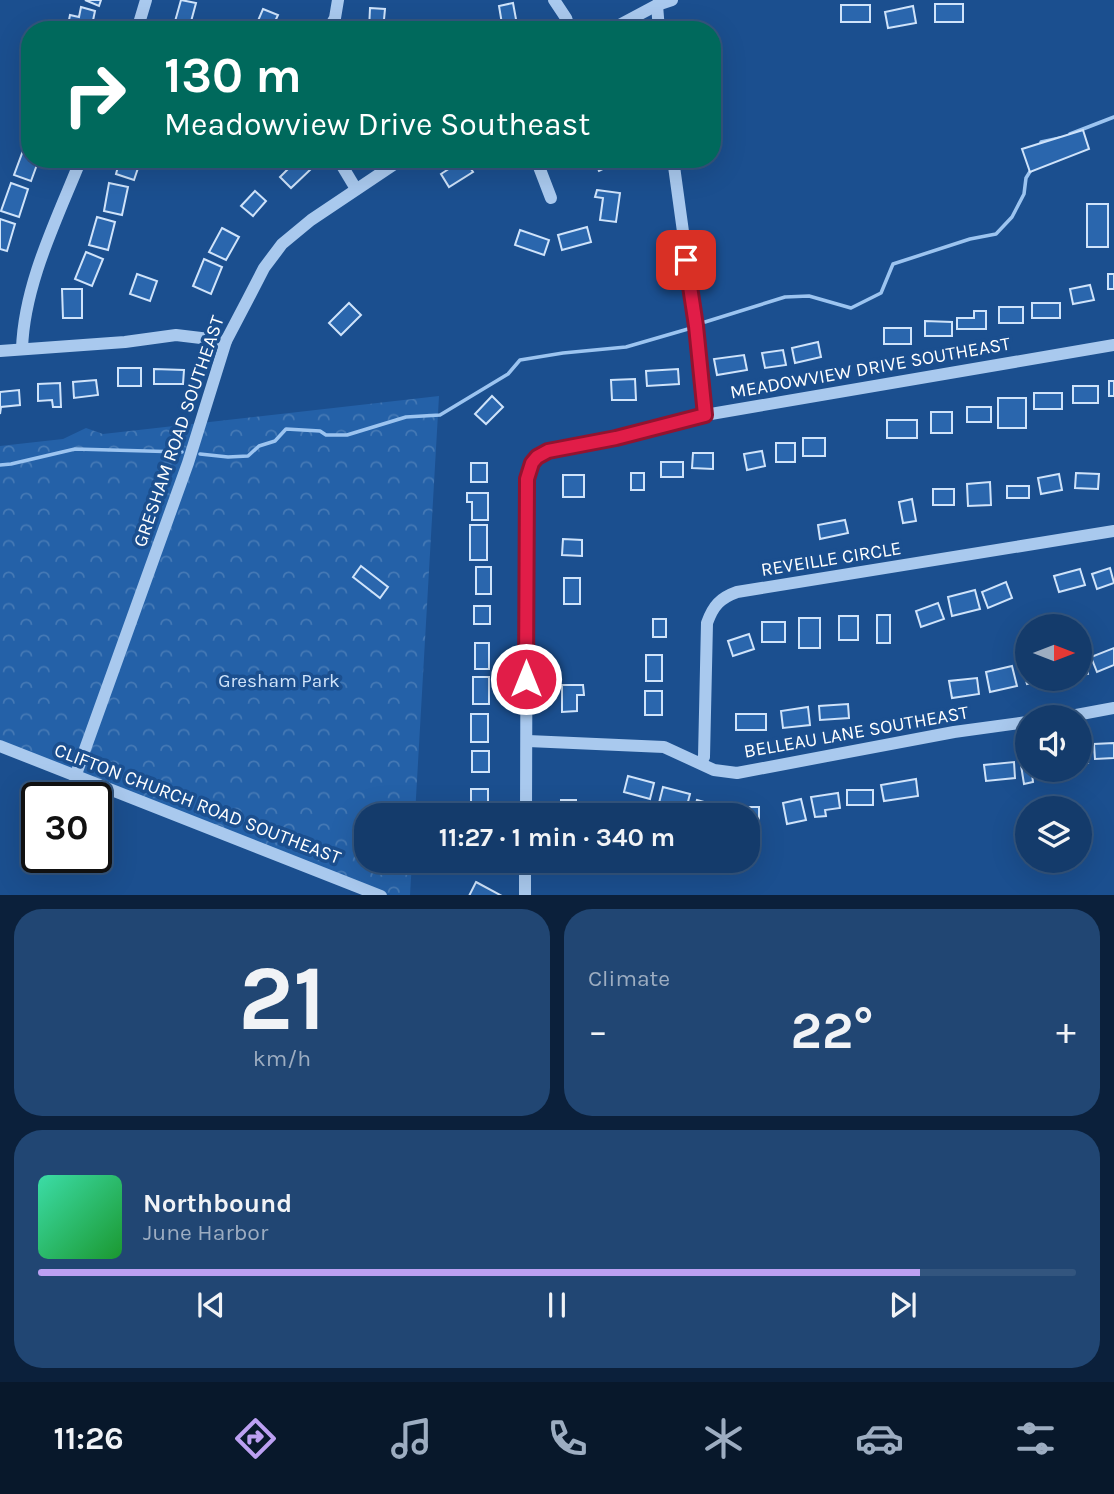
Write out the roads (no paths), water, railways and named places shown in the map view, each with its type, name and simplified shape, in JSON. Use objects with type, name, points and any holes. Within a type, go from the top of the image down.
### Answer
[{"type":"street","points":[[140,21],[146,0]]},
{"type":"street","points":[[333,21],[338,0]]},
{"type":"street","points":[[554,0],[567,21]]},
{"type":"street","points":[[627,21],[672,0]]},
{"type":"street","points":[[657,5],[658,21]]},
{"type":"street","points":[[22,349],[23,321],[41,262],[78,168]]},
{"type":"street","points":[[343,168],[356,189]]},
{"type":"street","name":"GRESHAM ROAD SOUTHEAST","points":[[75,776],[188,463],[226,341],[264,268],[282,244],[311,220],[388,168]]},
{"type":"street","points":[[539,168],[551,198]]},
{"type":"street","points":[[674,168],[705,415]]},
{"type":"street","points":[[0,351],[125,342],[176,335],[226,341]]},
{"type":"street","name":"MEADOWVIEW DRIVE SOUTHEAST","points":[[526,803],[527,479],[537,457],[548,451],[616,438],[705,415],[1114,345]]},
{"type":"street","name":"REVEILLE CIRCLE","points":[[701,762],[704,757],[708,623],[712,609],[724,596],[1114,531]]},
{"type":"street","points":[[1092,712],[1114,708]]},
{"type":"street","name":"BELLEAU LANE SOUTHEAST","points":[[528,741],[664,747],[715,770],[737,773],[954,732],[1015,724]]},
{"type":"street","name":"CLIFTON CHURCH ROAD SOUTHEAST","points":[[0,746],[381,895]]},
{"type":"street","points":[[524,895],[525,873]]},
{"type":"waterway","points":[[1070,134],[1114,117]]},
{"type":"waterway","points":[[1040,147],[1041,142],[1060,138]]},
{"type":"waterway","points":[[705,322],[785,297],[809,296],[851,308],[881,293],[893,264],[970,239],[996,234],[1012,217],[1024,194],[1026,178],[1031,170]]},
{"type":"waterway","points":[[200,454],[248,456],[259,446],[275,441],[286,429],[347,435],[406,417],[440,415],[508,374],[520,360],[626,347],[688,329]]},
{"type":"waterway","points":[[0,465],[75,449],[182,452]]},
{"type":"park label","name":"Gresham Park","points":[[279,680]]}]
